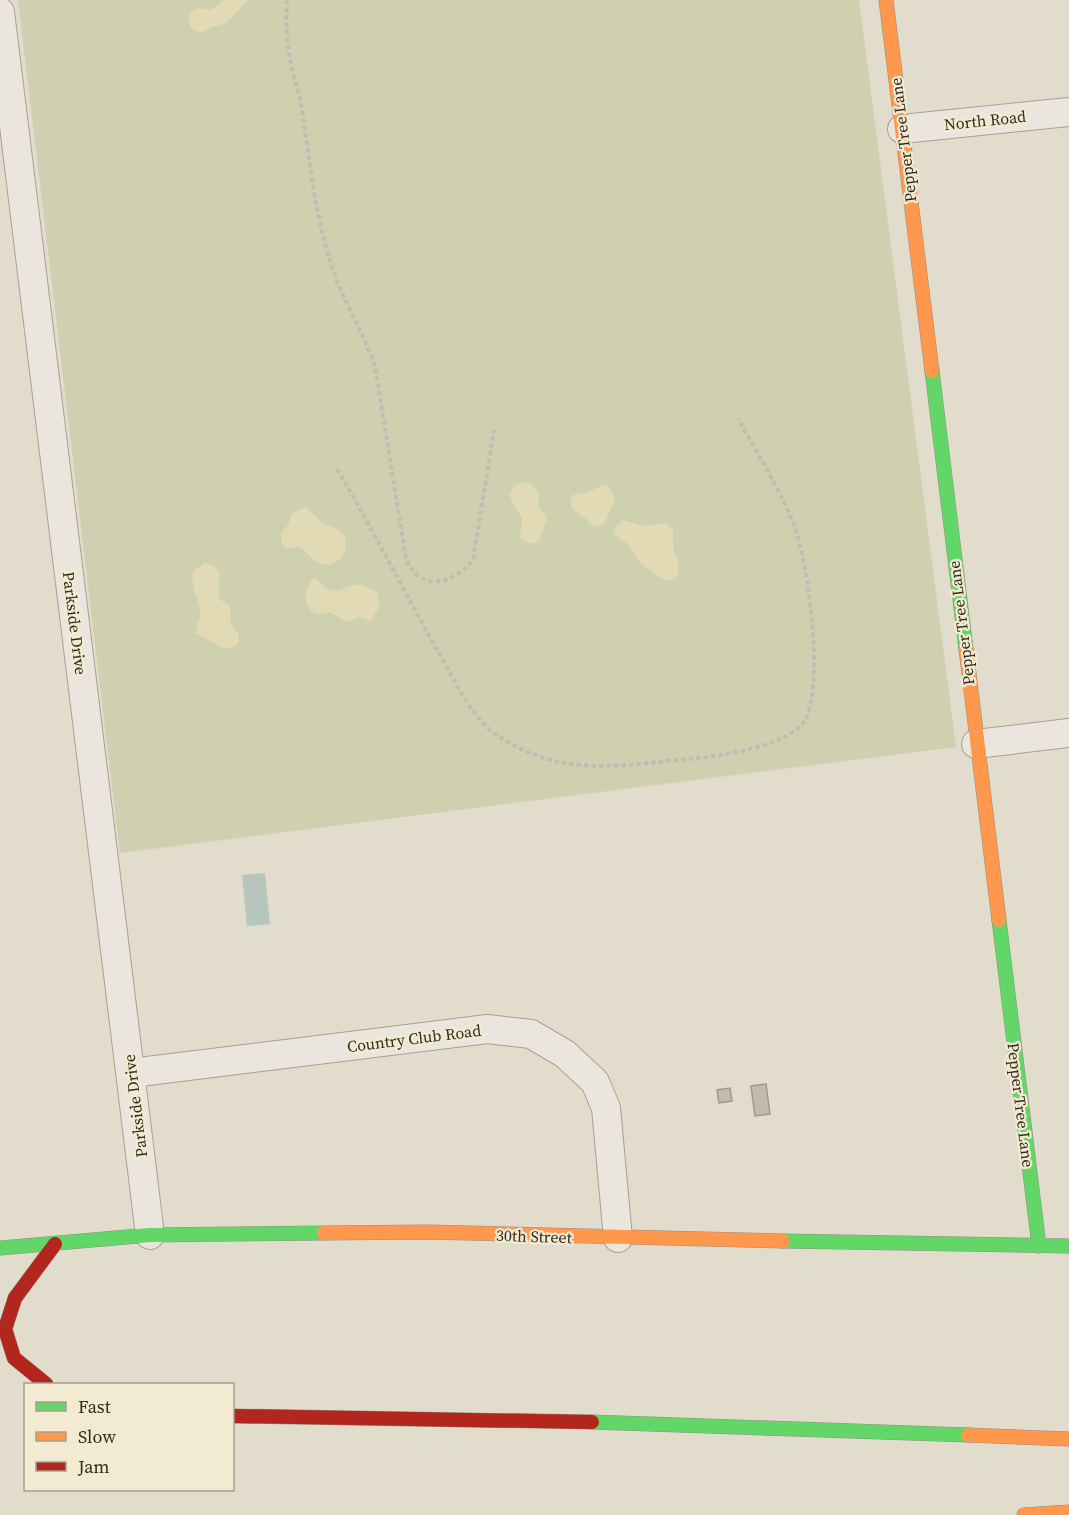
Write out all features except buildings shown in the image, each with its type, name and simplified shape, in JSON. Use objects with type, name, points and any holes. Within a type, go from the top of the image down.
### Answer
[{"type":"main road","name":"Pepper Tree Lane","points":[[886,0],[1039,1246]]},
{"type":"main road","name":"30th Street","points":[[0,1248],[150,1235],[427,1232],[618,1238],[1069,1246]]},
{"type":"main road","points":[[45,1383],[14,1358],[5,1329],[15,1298],[55,1244]]},
{"type":"main road","points":[[17,1377],[32,1383]]},
{"type":"main road","points":[[234,1416],[542,1420],[1069,1439]]},
{"type":"main road","points":[[1024,1515],[1069,1512]]},
{"type":"street","name":"Parkside Drive","points":[[0,12],[150,1235]]},
{"type":"street","name":"North Road","points":[[902,129],[1069,112]]},
{"type":"street","points":[[976,744],[1069,733]]},
{"type":"street","name":"Country Club Road","points":[[131,1073],[487,1029],[531,1034],[565,1054],[595,1082],[606,1108],[618,1238]]},
{"type":"path","points":[[287,0],[286,38],[300,99],[321,228],[343,299],[375,366],[406,559],[416,575],[439,582],[463,573],[473,560],[494,430]]},
{"type":"path","points":[[337,469],[368,520],[407,596],[461,692],[478,716],[495,734],[525,751],[561,764],[600,767],[710,757],[758,747],[785,736],[803,723],[811,706],[815,683],[807,585],[800,542],[782,500],[738,419]]},
{"type":"green space","points":[[18,0],[859,0],[956,747],[120,853]]},
{"type":"sand","points":[[223,0],[248,0],[227,23],[201,33],[191,28],[189,14],[197,8],[212,10]]},
{"type":"sand","points":[[525,482],[538,491],[539,508],[545,514],[546,520],[539,541],[530,544],[520,538],[522,518],[511,500],[510,493],[515,485]]},
{"type":"sand","points":[[603,485],[610,487],[615,502],[604,523],[596,526],[574,510],[570,499],[575,494],[588,492]]},
{"type":"sand","points":[[305,507],[321,521],[343,534],[345,551],[334,563],[328,565],[319,563],[300,547],[285,548],[282,543],[281,533],[288,525],[291,514]]},
{"type":"sand","points":[[623,520],[643,526],[665,523],[672,528],[674,549],[679,565],[675,579],[666,581],[641,564],[627,543],[613,534],[616,526]]},
{"type":"sand","points":[[205,563],[214,566],[220,574],[218,598],[230,606],[231,625],[238,633],[239,640],[236,646],[224,649],[196,633],[200,609],[192,578],[193,572]]},
{"type":"sand","points":[[313,579],[334,591],[354,585],[369,588],[377,592],[380,607],[370,621],[359,617],[346,622],[331,612],[317,614],[309,608],[306,598]]},
{"type":"shaded area","points":[[265,873],[270,924],[247,926],[242,875]]},
{"type":"traffic: fast","points":[[932,371],[966,649]]},
{"type":"traffic: fast","points":[[999,920],[1039,1246]]},
{"type":"traffic: fast","points":[[0,1248],[150,1235],[324,1233]]},
{"type":"traffic: fast","points":[[783,1241],[1069,1246]]},
{"type":"traffic: fast","points":[[592,1422],[968,1435]]},
{"type":"traffic: slow","points":[[886,0],[932,371]]},
{"type":"traffic: slow","points":[[966,649],[999,920]]},
{"type":"traffic: slow","points":[[324,1233],[427,1232],[783,1241]]},
{"type":"traffic: slow","points":[[968,1435],[1069,1439]]},
{"type":"traffic: slow","points":[[1024,1515],[1069,1512]]},
{"type":"traffic: jam","points":[[45,1383],[14,1358],[5,1329],[15,1298],[55,1244]]},
{"type":"traffic: jam","points":[[234,1416],[592,1422]]}]
